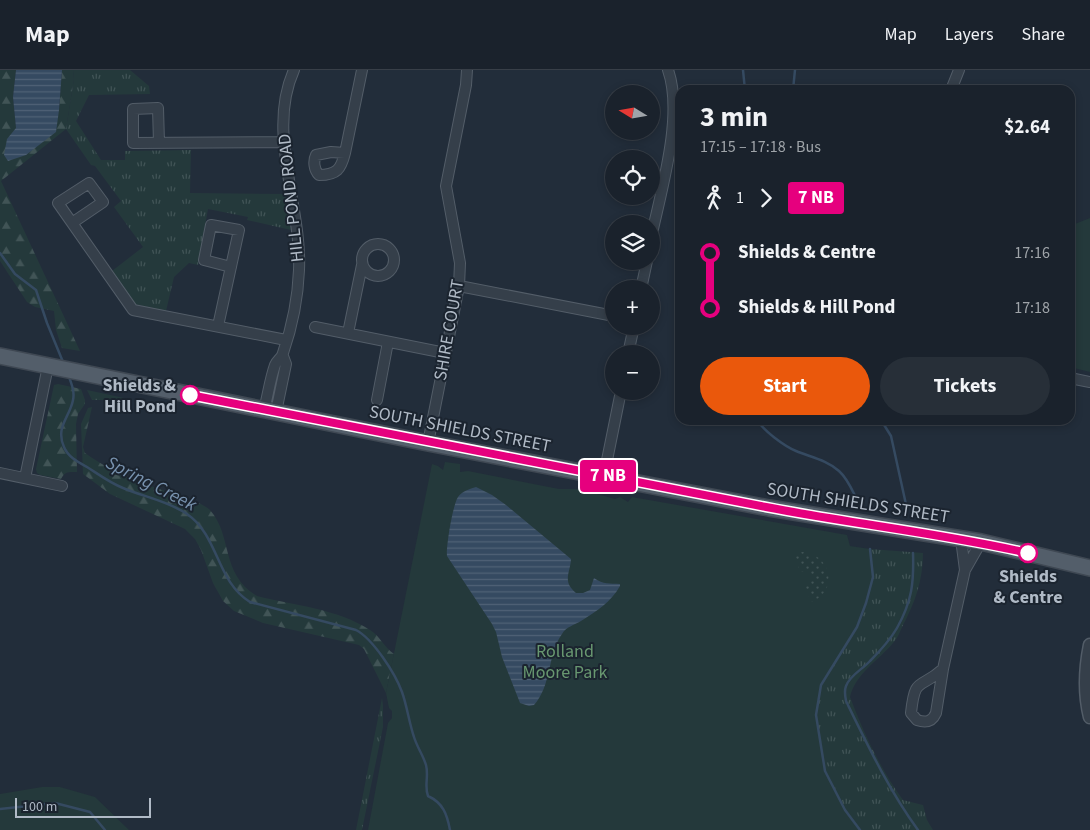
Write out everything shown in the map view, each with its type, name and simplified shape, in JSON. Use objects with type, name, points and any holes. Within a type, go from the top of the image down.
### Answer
[{"type":"main road","name":"SOUTH SHIELDS STREET","points":[[0,356],[428,443],[604,475],[769,508],[981,542],[1090,568]]},
{"type":"street","name":"HILL POND ROAD","points":[[270,411],[286,364],[283,356],[299,272],[299,250],[284,142],[283,111],[286,93],[294,70]]},
{"type":"street","points":[[345,153],[362,70]]},
{"type":"street","name":"SHIRE COURT","points":[[428,443],[459,286],[460,263],[446,186],[466,85],[467,70]]},
{"type":"street","points":[[655,215],[674,120],[674,98],[668,70]]},
{"type":"street","points":[[953,85],[959,70]]},
{"type":"street","points":[[159,143],[284,142]]},
{"type":"street","points":[[72,223],[133,310],[286,340]]},
{"type":"street","points":[[218,326],[239,230],[211,225],[204,260],[231,266]]},
{"type":"street","points":[[348,333],[362,265]]},
{"type":"street","points":[[459,286],[605,314]]},
{"type":"street","points":[[315,328],[445,353]]},
{"type":"street","points":[[377,400],[388,342]]},
{"type":"street","points":[[25,478],[53,367]]},
{"type":"street","points":[[1075,379],[1090,382]]},
{"type":"street","points":[[604,475],[619,400]]},
{"type":"street","points":[[0,473],[62,486]]},
{"type":"street","points":[[944,670],[920,683],[915,689],[911,713],[917,720],[928,722],[933,719],[936,713],[965,570],[962,539]]},
{"type":"street","points":[[965,570],[981,542]]},
{"type":"street","points":[[1090,645],[1085,676],[1090,718]]},
{"type":"green space","points":[[0,70],[16,70],[13,97],[16,128],[59,110],[62,70],[73,70],[74,79],[66,129],[1,181],[80,351],[62,348],[56,330],[54,311],[35,307],[27,302],[0,261]]},
{"type":"green space","points":[[73,70],[130,70],[149,86],[150,94],[89,95],[76,121],[101,160],[125,160],[125,151],[191,150],[190,193],[286,194],[291,230],[247,220],[248,217],[208,209],[198,265],[189,263],[174,277],[166,311],[134,304],[112,271],[143,247],[114,207],[121,201],[95,166],[91,165],[66,129],[74,79]]},
{"type":"green space","points":[[1090,218],[1090,372],[1075,368],[1075,224]]},
{"type":"green space","points":[[58,384],[81,389],[85,400],[85,404],[78,414],[76,424],[77,472],[66,473],[61,479],[40,475],[36,469],[54,385]]},
{"type":"green space","points":[[87,390],[124,398],[122,400],[92,400]]},
{"type":"green space","points":[[92,407],[83,447],[85,453],[127,477],[188,499],[210,510],[222,531],[237,577],[245,587],[257,596],[330,612],[373,632],[394,654],[386,693],[364,649],[359,645],[263,623],[234,611],[223,601],[213,583],[201,550],[195,539],[185,529],[110,494],[83,474],[81,424],[88,408]]},
{"type":"green space","name":"Rolland Moore Park","points":[[445,462],[460,464],[460,472],[468,471],[559,489],[579,489],[615,499],[620,497],[628,502],[632,497],[847,535],[850,546],[870,549],[873,577],[866,603],[857,627],[821,685],[816,715],[825,771],[845,810],[860,830],[368,830],[388,723],[392,718],[392,711],[389,708],[386,693],[432,464],[443,470]]},
{"type":"green space","points":[[870,549],[923,553],[922,573],[907,618],[897,637],[862,674],[850,697],[867,737],[887,776],[903,800],[923,805],[927,820],[933,830],[860,830],[845,810],[825,771],[816,715],[821,685],[857,627],[873,577]]},
{"type":"green space","points":[[802,552],[812,554],[820,559],[828,574],[826,590],[820,597],[811,602],[804,584],[809,581],[809,575],[805,571],[800,572],[795,554]]},
{"type":"green space","points":[[382,698],[383,727],[362,830],[356,830]]},
{"type":"green space","points":[[42,787],[60,787],[95,797],[129,830],[0,830],[0,794]]},
{"type":"water","points":[[16,70],[62,70],[59,110],[56,132],[26,155],[8,161],[4,155],[7,139],[16,128],[13,97]]},
{"type":"water","points":[[476,487],[506,505],[571,559],[568,581],[576,593],[590,590],[594,578],[604,583],[620,584],[616,592],[603,606],[564,632],[557,642],[544,688],[534,705],[529,706],[520,703],[502,657],[496,632],[447,556],[450,525],[456,501],[466,490]]},
{"type":"waterway","points":[[743,70],[744,85]]},
{"type":"waterway","points":[[794,85],[795,70]]},
{"type":"waterway","name":"Spring Creek","points":[[0,253],[15,274],[36,290],[63,362]]},
{"type":"waterway","name":"Spring Creek","points":[[68,374],[73,397],[61,434],[64,447],[71,456],[118,486],[164,502],[187,514],[198,523],[206,534],[230,582],[250,602],[356,630],[363,634],[376,649],[389,666],[402,692],[414,737],[426,765],[428,796],[444,810],[450,830]]},
{"type":"waterway","points":[[761,425],[786,446],[834,467],[847,481],[857,500]]},
{"type":"waterway","points":[[884,425],[891,436],[907,509]]},
{"type":"waterway","points":[[860,830],[845,810],[825,771],[816,715],[821,685],[857,627],[866,603],[873,577],[870,549]]},
{"type":"waterway","points":[[913,553],[911,592],[902,618],[885,645],[850,679],[846,686],[845,694],[846,701],[879,767],[918,830]]},
{"type":"waterway","points":[[0,809],[55,803],[90,812],[105,830]]},
{"type":"bus line","points":[[190,395],[428,443],[604,475],[769,508],[981,542],[1028,553]]},
{"type":"place","name":"Shields & Hill Pond","points":[[190,395]]},
{"type":"place","name":"Shields & Centre","points":[[1028,553]]}]
